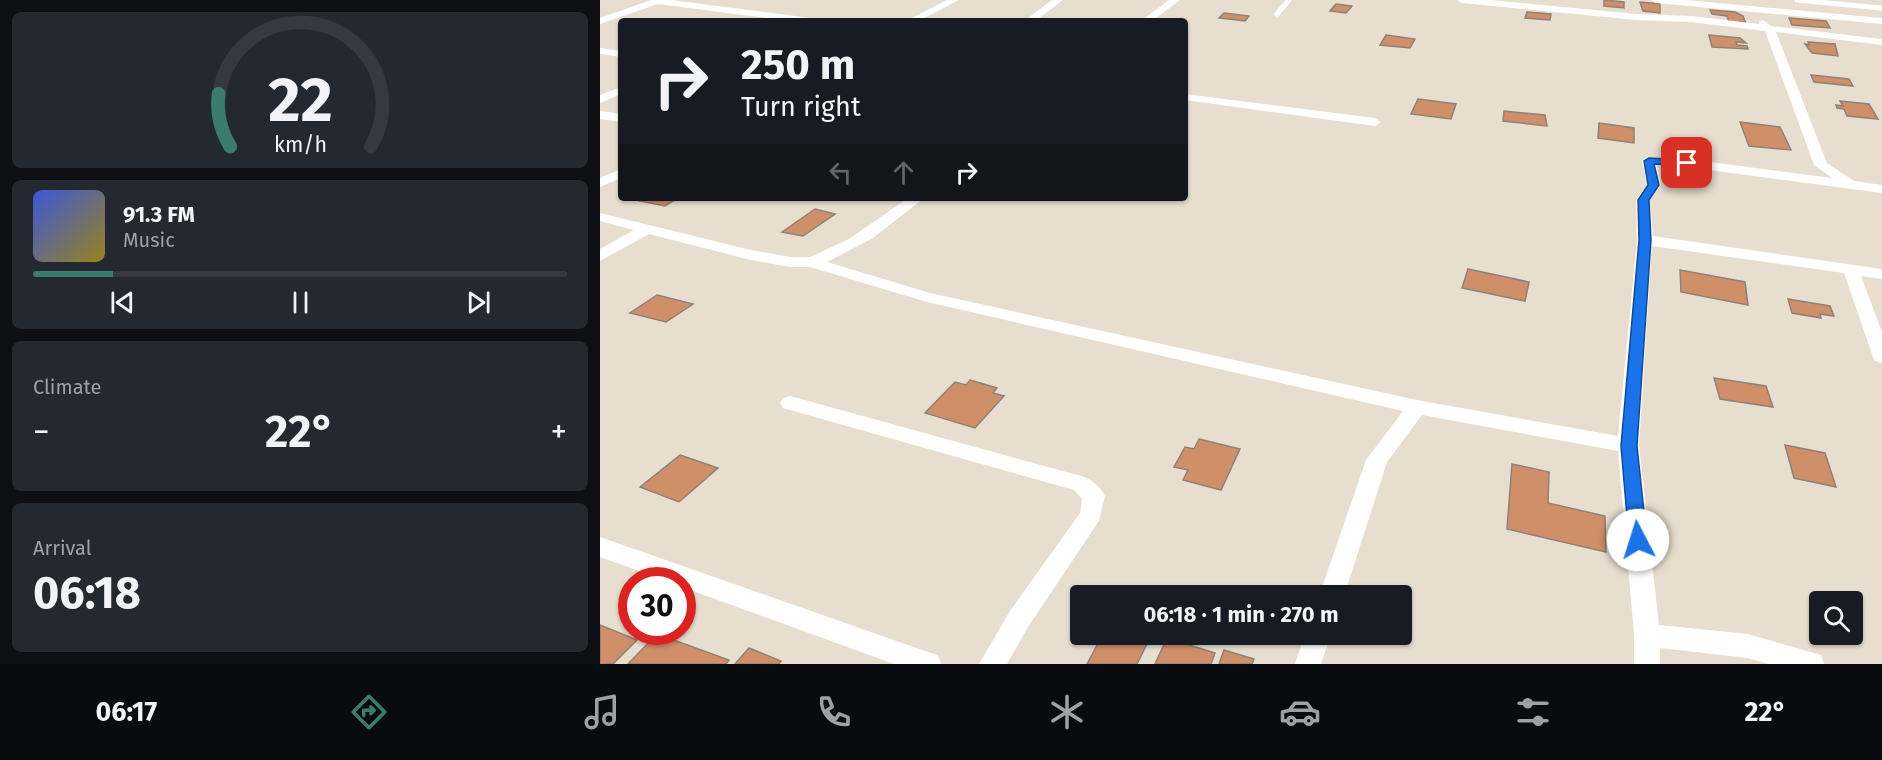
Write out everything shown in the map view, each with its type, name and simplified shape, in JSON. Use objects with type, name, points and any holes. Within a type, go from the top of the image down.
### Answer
[{"type":"street","points":[[600,21],[659,0],[789,18]]},
{"type":"street","points":[[917,18],[954,0]]},
{"type":"street","points":[[1033,18],[1058,0]]},
{"type":"street","points":[[1150,18],[1175,0]]},
{"type":"street","points":[[1462,0],[1636,17],[1691,19],[1882,42]]},
{"type":"street","points":[[1656,0],[1882,21]]},
{"type":"street","points":[[1754,9],[1770,30],[1821,165],[1852,184]]},
{"type":"street","points":[[600,51],[618,54]]},
{"type":"street","points":[[600,99],[618,91]]},
{"type":"street","points":[[1188,97],[1376,122]]},
{"type":"street","points":[[600,115],[618,118]]},
{"type":"street","points":[[1647,664],[1647,634],[1629,446],[1645,240],[1643,200],[1654,185],[1649,161],[1687,163],[1882,189]]},
{"type":"street","points":[[600,183],[618,174]]},
{"type":"street","points":[[600,217],[752,255],[790,262],[812,262],[827,258],[862,240],[913,201]]},
{"type":"street","points":[[600,256],[648,228]]},
{"type":"street","points":[[1645,240],[1882,274]]},
{"type":"street","points":[[812,262],[927,297],[1417,407],[1629,446]]},
{"type":"street","points":[[1851,270],[1882,357]]},
{"type":"street","points":[[790,403],[1081,484],[1094,496],[1090,515],[1019,619],[992,664]]},
{"type":"street","points":[[1335,585],[1377,460],[1417,407]]},
{"type":"street","points":[[600,547],[928,664]]},
{"type":"street","points":[[1647,634],[1748,646],[1811,664]]},
{"type":"street","points":[[1308,664],[1314,645]]},
{"type":"lane","points":[[1277,14],[1289,0]]},
{"type":"lane","points":[[1797,0],[1882,9]]},
{"type":"lane","points":[[1875,0],[1882,9]]},
{"type":"building","points":[[1604,0],[1624,2],[1624,8],[1604,6]]},
{"type":"building","points":[[1640,2],[1660,4],[1660,13],[1643,11]]},
{"type":"building","points":[[1336,4],[1352,6],[1346,13],[1330,11]]},
{"type":"building","points":[[1710,10],[1735,12],[1743,16],[1746,24],[1729,22],[1727,16],[1712,14]]},
{"type":"building","points":[[1527,12],[1551,14],[1550,20],[1525,18]]},
{"type":"building","points":[[1224,13],[1249,16],[1245,21],[1219,18]]},
{"type":"building","points":[[1789,18],[1826,21],[1830,28],[1792,25]]},
{"type":"building","points":[[1386,35],[1415,39],[1410,48],[1380,45]]},
{"type":"building","points":[[1709,35],[1740,38],[1746,43],[1736,42],[1737,45],[1747,46],[1748,49],[1712,47]]},
{"type":"building","points":[[1808,42],[1835,44],[1838,56],[1812,53],[1805,44],[1809,45]]},
{"type":"building","points":[[1811,75],[1849,79],[1853,86],[1814,82]]},
{"type":"building","points":[[1418,99],[1456,104],[1451,119],[1411,114]]},
{"type":"building","points":[[1840,101],[1869,104],[1878,119],[1847,116],[1844,109],[1837,108],[1836,105],[1843,106]]},
{"type":"building","points":[[1504,111],[1545,115],[1547,126],[1503,121]]},
{"type":"building","points":[[1740,122],[1780,127],[1791,150],[1749,146]]},
{"type":"building","points":[[1599,123],[1634,128],[1634,143],[1598,138]]},
{"type":"building","points":[[640,201],[673,201],[665,206]]},
{"type":"building","points":[[815,209],[835,214],[803,236],[782,232]]},
{"type":"building","points":[[1468,269],[1529,282],[1525,301],[1462,288]]},
{"type":"building","points":[[1680,270],[1745,282],[1748,305],[1681,292]]},
{"type":"building","points":[[657,295],[693,304],[666,322],[630,313]]},
{"type":"building","points":[[1788,299],[1830,306],[1834,316],[1820,314],[1821,318],[1792,313]]},
{"type":"building","points":[[1714,378],[1766,386],[1773,407],[1720,399]]},
{"type":"building","points":[[970,380],[997,388],[993,393],[1004,396],[975,428],[925,413],[955,382],[966,385]]},
{"type":"building","points":[[1199,439],[1240,449],[1221,490],[1183,480],[1188,470],[1174,467],[1185,447],[1194,449]]},
{"type":"building","points":[[1785,445],[1825,453],[1836,487],[1794,478]]},
{"type":"building","points":[[680,455],[718,468],[679,502],[640,487]]},
{"type":"building","points":[[1512,464],[1549,472],[1548,503],[1605,516],[1606,552],[1507,529]]},
{"type":"building","points":[[600,625],[618,632],[618,645],[632,645],[613,664],[600,664]]},
{"type":"building","points":[[646,645],[687,645],[729,660],[726,664],[628,664]]},
{"type":"building","points":[[1097,645],[1146,645],[1137,664],[1087,664]]},
{"type":"building","points":[[1164,645],[1189,645],[1215,653],[1211,664],[1155,664]]},
{"type":"building","points":[[749,648],[781,661],[779,664],[735,664]]},
{"type":"building","points":[[1224,650],[1254,659],[1252,664],[1219,664]]},
{"type":"route","points":[[1638,540],[1629,446],[1645,240],[1643,200],[1654,185],[1649,161],[1687,163]]}]
